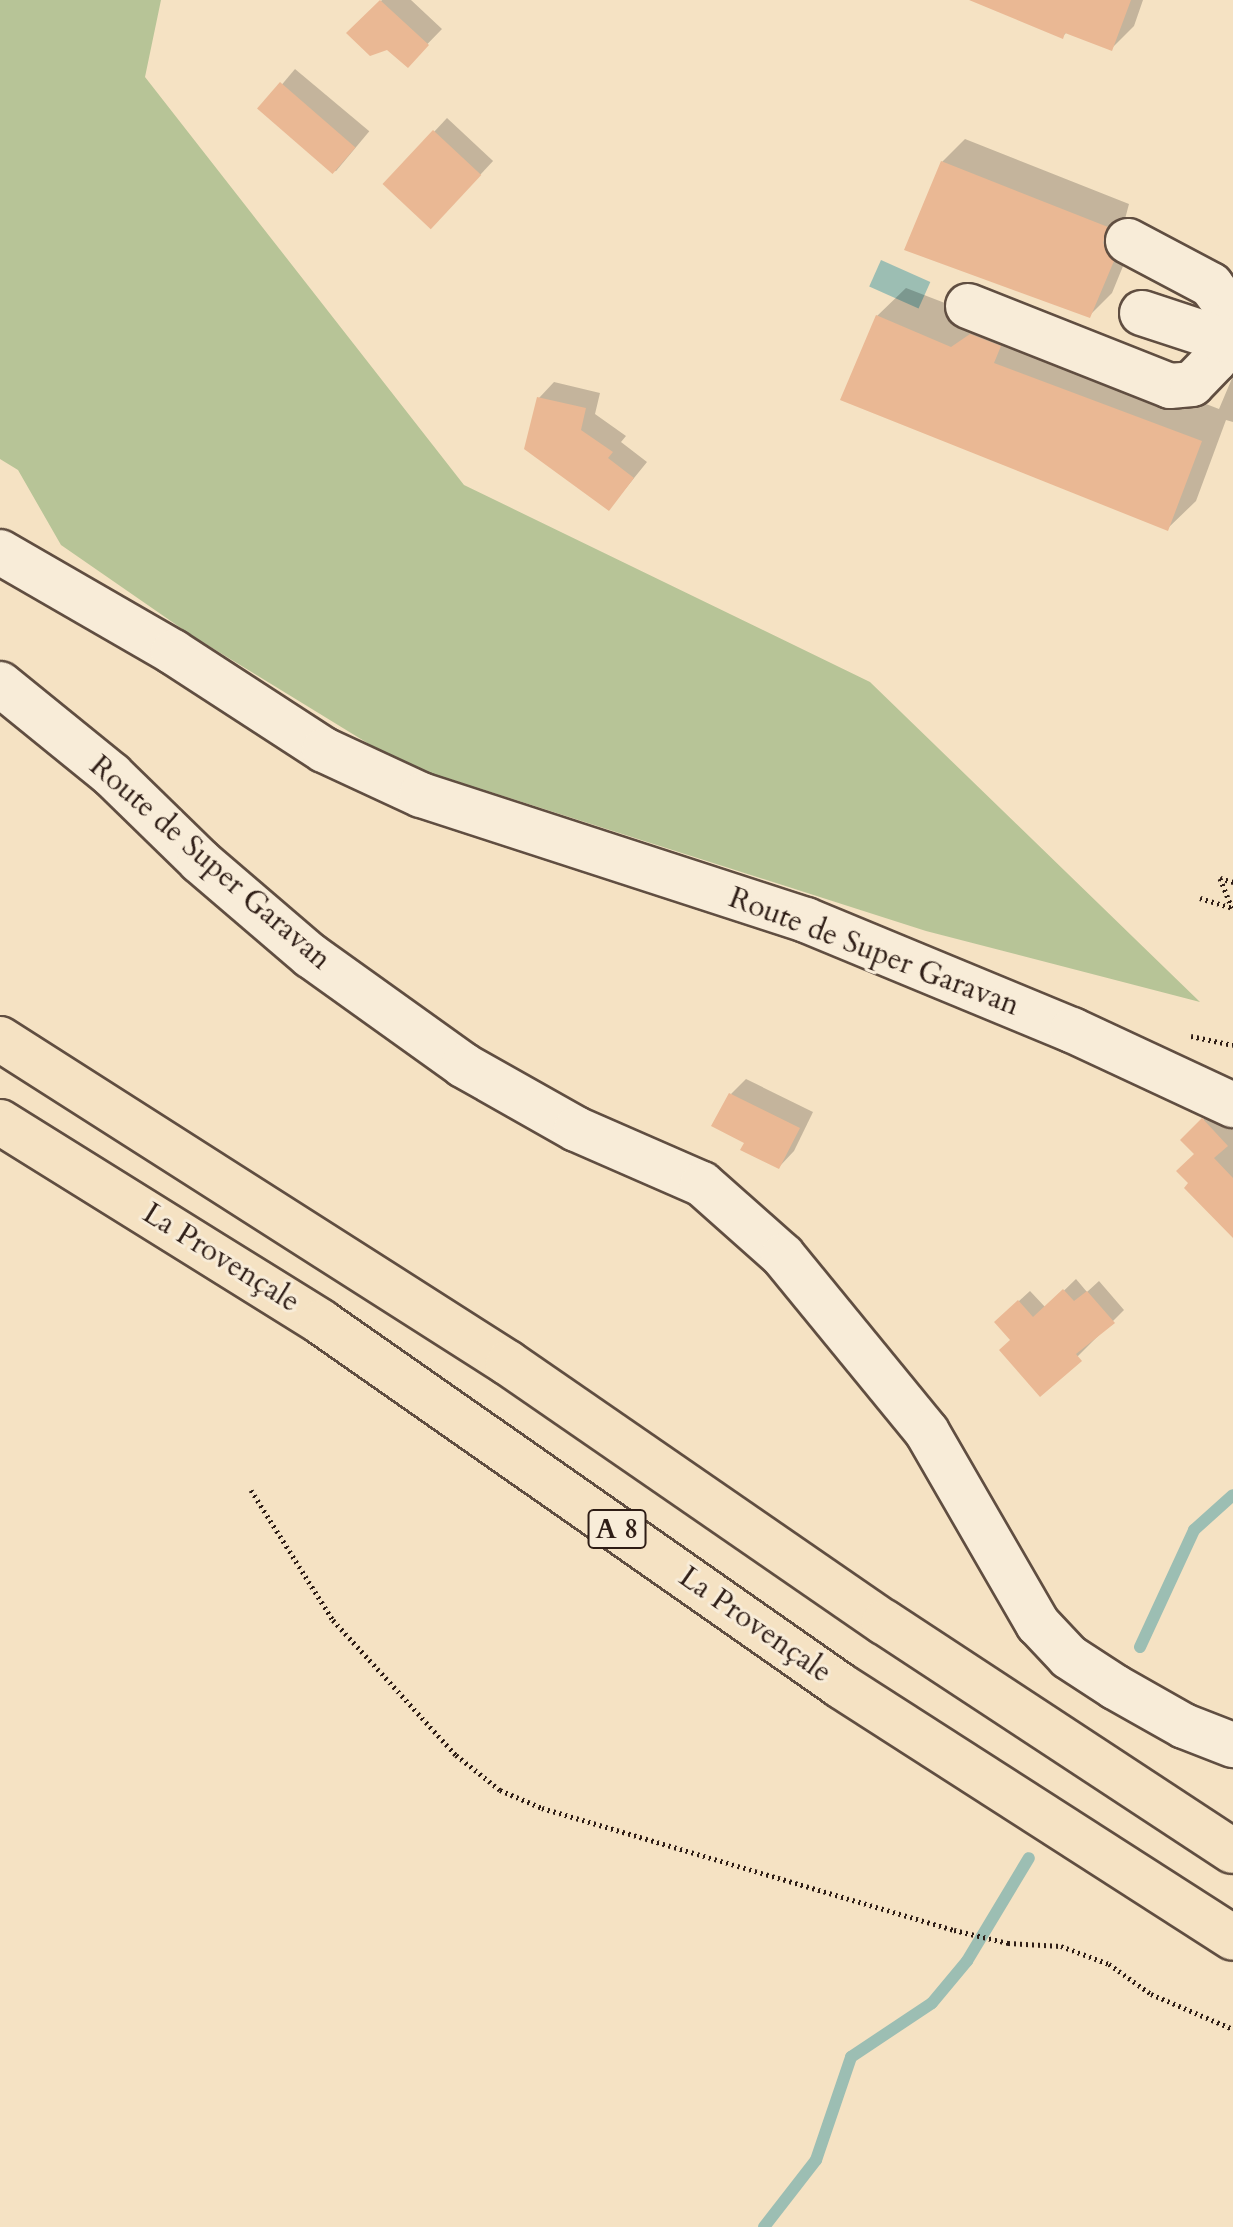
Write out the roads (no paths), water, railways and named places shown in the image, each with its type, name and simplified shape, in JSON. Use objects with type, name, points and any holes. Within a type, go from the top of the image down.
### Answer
[{"type":"highway","name":"A 8","points":[[0,1039],[482,1346],[884,1622],[1233,1851]]},
{"type":"highway","name":"La Provençale","points":[[0,1122],[321,1322],[841,1686],[1233,1938]]},
{"type":"street","points":[[968,306],[1170,386],[1192,384],[1215,360],[1224,340],[1224,303],[1211,285],[1128,241]]},
{"type":"street","points":[[1142,313],[1224,340]]},
{"type":"street","name":"Route de Super Garavan","points":[[0,552],[173,652],[324,750],[421,795],[806,920],[1072,1030],[1233,1105]]},
{"type":"street","name":"Route de Super Garavan","points":[[0,684],[112,775],[200,861],[311,956],[463,1065],[576,1129],[702,1184],[783,1256],[927,1432],[1038,1624],[1069,1657],[1184,1726],[1233,1745]]},
{"type":"water","points":[[881,260],[930,282],[919,308],[869,286]]},
{"type":"waterway","points":[[1140,1647],[1194,1530],[1233,1495]]},
{"type":"waterway","points":[[764,2227],[816,2160],[851,2057],[932,2003],[967,1961],[1029,1858]]}]
